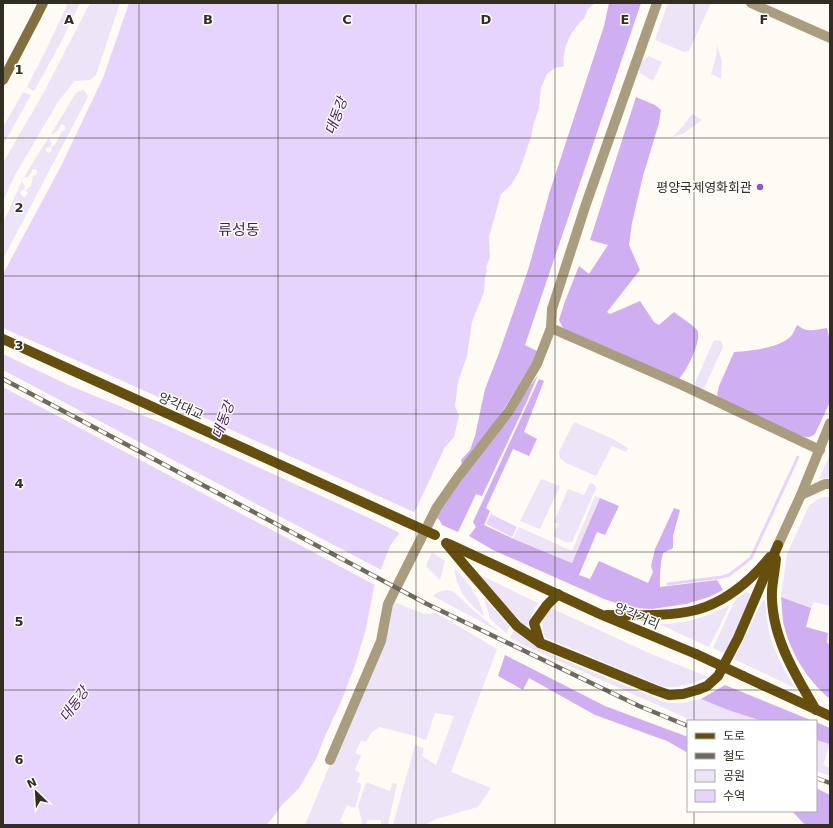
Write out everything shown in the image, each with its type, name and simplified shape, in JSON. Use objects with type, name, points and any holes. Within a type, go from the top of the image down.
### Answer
[{"type":"main road","points":[[3,80],[43,3]]},
{"type":"main road","name":"양각대교","points":[[3,339],[435,535]]},
{"type":"main road","name":"양각거리","points":[[435,535],[446,543],[602,615],[696,654],[830,716]]},
{"type":"main road","points":[[446,543],[516,626],[540,643],[669,695],[683,694],[697,690],[707,686],[718,676],[727,662],[738,638],[778,545]]},
{"type":"main road","points":[[602,615],[647,615],[696,610],[719,600],[743,585],[760,568],[778,545]]},
{"type":"main road","points":[[778,545],[772,590],[776,626],[783,648],[800,684],[816,710]]},
{"type":"main road","points":[[540,643],[534,624],[547,605],[558,594]]},
{"type":"street","points":[[330,760],[381,641],[388,604],[437,507],[509,411],[537,364],[551,328],[552,309],[586,204],[656,3]]},
{"type":"street","points":[[751,3],[830,38]]},
{"type":"street","points":[[551,328],[682,385],[820,450]]},
{"type":"street","points":[[778,545],[801,495],[830,424]]},
{"type":"street","points":[[801,495],[825,484],[830,484]]},
{"type":"green space","points":[[68,3],[80,3],[61,42],[34,91],[27,87]]},
{"type":"green space","points":[[90,3],[120,3],[96,75],[90,80],[75,81],[58,102],[15,175],[3,201],[3,163],[44,92]]},
{"type":"green space","points":[[668,3],[711,3],[689,51],[684,52],[655,40]]},
{"type":"green space","points":[[717,45],[722,61],[721,79],[711,74],[716,58]]},
{"type":"green space","points":[[649,56],[662,62],[653,81],[640,73],[639,69],[640,63]]},
{"type":"green space","points":[[83,90],[88,97],[3,259],[3,223],[22,181],[25,186],[20,193],[23,197],[25,197],[28,193],[26,190],[31,186],[33,176],[37,174],[37,170],[33,169],[29,176],[26,178],[24,177],[49,137],[51,143],[50,147],[46,148],[46,151],[49,153],[52,151],[51,148],[56,143],[62,131],[65,130],[64,125],[61,124],[59,129],[51,134],[76,93]]},
{"type":"green space","points":[[23,92],[31,95],[3,145],[3,127]]},
{"type":"green space","points":[[692,114],[702,120],[683,134],[672,137],[682,127]]},
{"type":"green space","points":[[715,340],[721,341],[723,347],[704,388],[701,389],[696,387],[695,383]]},
{"type":"green space","points":[[574,422],[613,439],[628,448],[626,452],[612,446],[596,476],[566,463],[560,458],[559,452]]},
{"type":"green space","points":[[830,454],[830,478],[819,479]]},
{"type":"green space","points":[[541,479],[560,486],[540,529],[520,521]]},
{"type":"green space","points":[[590,483],[594,484],[596,488],[572,542],[566,542],[553,536],[558,524],[554,522],[568,489],[584,495]]},
{"type":"green space","points":[[595,496],[600,498],[572,563],[513,539],[519,527],[572,551]]},
{"type":"green space","points":[[823,497],[830,497],[830,606],[814,602],[811,608],[781,597],[787,554],[809,506]]},
{"type":"green space","points":[[432,552],[445,561],[440,580],[426,566]]},
{"type":"green space","points":[[454,568],[472,590],[479,602],[484,616],[468,601],[460,589],[455,576]]},
{"type":"green space","points":[[478,574],[538,603],[532,614],[531,622],[528,625],[524,625]]},
{"type":"green space","points":[[446,590],[452,591],[500,632],[433,596],[438,592]]},
{"type":"green space","points":[[747,591],[750,594],[750,597],[726,654],[713,648],[735,600]]},
{"type":"green space","points":[[484,598],[509,626],[507,634],[490,619]]},
{"type":"green space","points":[[763,600],[765,601],[769,632],[774,647],[783,668],[795,688],[734,659]]},
{"type":"green space","points":[[394,602],[424,614],[436,613],[497,649],[451,772],[491,788],[478,807],[436,819],[424,825],[393,825],[415,745],[424,748],[422,756],[436,765],[454,716],[435,713],[426,740],[380,727],[372,732],[366,742],[361,741],[355,753],[361,756],[355,770],[360,773],[357,782],[361,784],[361,787],[355,808],[347,805],[340,821],[345,825],[305,825],[333,757]]},
{"type":"green space","points":[[730,605],[709,647],[659,624],[678,623],[696,619]]},
{"type":"green space","points":[[551,608],[649,653],[708,677],[690,684],[674,687],[661,686],[549,639],[545,637],[542,621],[547,611]]},
{"type":"green space","points":[[514,629],[537,647],[552,655],[667,703],[681,703],[701,699],[759,720],[691,720],[510,638]]},
{"type":"green space","points":[[817,740],[830,744],[823,765],[830,768],[830,776],[817,771]]},
{"type":"green space","points":[[366,782],[390,791],[393,783],[397,784],[388,825],[381,825],[381,820],[367,820],[366,825],[363,825],[358,806]]},
{"type":"shaded area","points":[[609,3],[641,3],[525,345],[539,352],[492,428],[462,465],[461,460],[470,450],[475,436],[485,389],[529,267],[549,194],[604,26]]},
{"type":"shaded area","points":[[636,97],[655,105],[661,110],[659,123],[643,176],[632,223],[629,245],[640,270],[607,312],[610,314],[640,301],[654,322],[659,325],[674,312],[695,327],[698,334],[696,348],[686,370],[679,379],[563,328],[559,320],[579,266],[589,274],[608,245],[590,240]]},
{"type":"shaded area","points":[[797,325],[808,330],[827,328],[830,342],[830,402],[815,434],[808,437],[796,434],[720,399],[717,395],[719,386],[734,352],[755,350],[778,344],[790,337]]},
{"type":"shaded area","points":[[538,375],[482,496],[476,494],[458,532],[442,525],[437,518],[441,505]]},
{"type":"shaded area","points":[[539,379],[544,381],[524,432],[537,439],[529,456],[513,449],[486,508],[490,511],[484,525],[572,563],[600,498],[619,506],[605,535],[597,532],[579,575],[590,579],[599,561],[648,583],[653,572],[651,566],[655,549],[674,508],[680,510],[673,536],[673,548],[663,553],[660,587],[717,580],[723,590],[709,597],[686,604],[652,609],[631,608],[604,599],[493,550],[469,536],[476,527],[473,522]]},
{"type":"shaded area","points":[[781,597],[811,608],[806,627],[828,633],[827,642],[830,646],[830,699],[814,683],[794,654],[783,621]]},
{"type":"shaded area","points":[[505,655],[605,706],[687,737],[687,752],[667,741],[595,715],[529,678],[523,690],[498,676]]},
{"type":"shaded area","points":[[725,685],[811,720],[759,720],[701,699]]},
{"type":"shaded area","points":[[817,722],[830,728],[830,744],[817,740]]},
{"type":"shaded area","points":[[817,788],[830,795],[830,825],[805,825],[793,812],[817,812]]},
{"type":"water","name":"대동강","points":[[129,3],[595,3],[588,9],[584,18],[575,28],[568,40],[564,53],[564,66],[555,68],[547,74],[541,88],[539,108],[531,137],[519,172],[510,186],[501,194],[489,237],[490,257],[486,267],[487,271],[484,292],[472,322],[467,356],[458,382],[455,406],[459,416],[454,437],[445,447],[415,511],[390,546],[374,587],[366,629],[355,665],[341,702],[316,759],[299,788],[282,805],[267,825],[3,825],[3,274],[60,168],[103,78]]},
{"type":"water","points":[[491,514],[517,527],[512,537],[486,524]]},
{"type":"pier","points":[[3,328],[416,513],[402,534],[164,424],[68,385],[3,354]]},
{"type":"pier","points":[[3,370],[383,571],[377,586],[3,387]]},
{"type":"waterway","points":[[668,584],[729,575],[751,558],[798,457]]},
{"type":"railway","points":[[3,379],[425,603],[639,706],[687,726]]},
{"type":"railway","points":[[817,778],[830,783]]},
{"type":"place","name":"평양국제영화회관","points":[[760,187]]},
{"type":"district","name":"류성동","points":[[239,230]]}]
